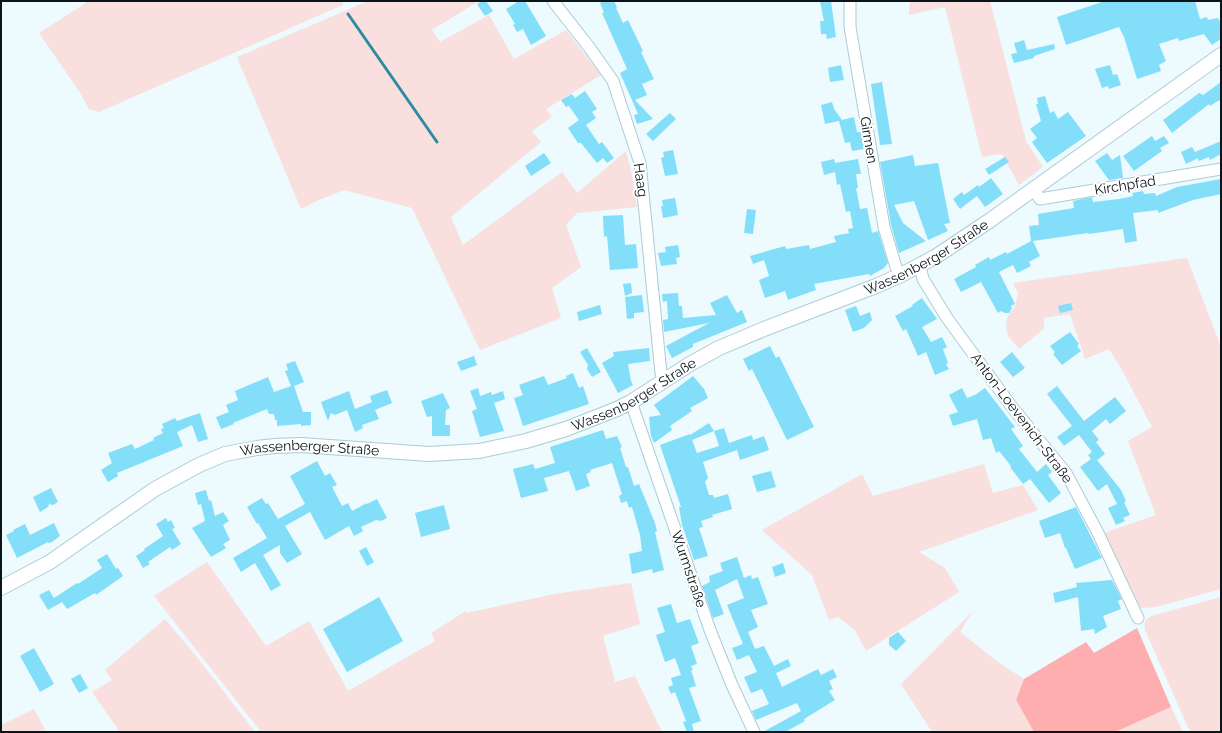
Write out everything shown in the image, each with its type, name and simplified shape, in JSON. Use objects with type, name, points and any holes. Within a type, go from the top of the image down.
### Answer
[{"type":"main road","name":"Wassenberger Straße","points":[[1,588],[50,562],[156,489],[199,465],[225,454],[256,448],[301,445],[429,454],[479,451],[526,441],[566,429],[632,402],[690,364],[719,348],[876,286],[935,258],[1221,55]]},
{"type":"street","name":"Haag","points":[[553,1],[613,81],[640,163],[661,373],[664,381]]},
{"type":"street","name":"Girmen","points":[[850,1],[850,27],[884,227],[896,267],[901,275]]},
{"type":"street","name":"Kirchpfad","points":[[1033,189],[1040,199],[1221,170]]},
{"type":"street","name":"Anton-Loevenich-Straße","points":[[920,266],[923,279],[947,318],[1012,407],[1066,473],[1098,532],[1138,618]]},
{"type":"street","name":"Wurmstraße","points":[[632,402],[710,630],[732,685],[754,732]]},
{"type":"shaded area","points":[[89,1],[342,1],[343,5],[99,112],[89,109],[81,94],[39,33]]},
{"type":"shaded area","points":[[368,1],[479,1],[432,30],[440,42],[489,15],[514,59],[566,30],[601,75],[546,109],[552,117],[532,131],[541,142],[451,217],[463,245],[562,172],[577,193],[626,151],[632,175],[637,207],[577,213],[566,225],[581,267],[552,288],[561,318],[480,350],[412,208],[344,190],[301,209],[237,57]]},
{"type":"shaded area","points":[[910,1],[990,1],[1026,141],[1043,167],[1019,185],[1002,154],[982,157],[945,7],[909,15]]},
{"type":"shaded area","points":[[1187,258],[1221,347],[1221,589],[1156,607],[1141,608],[1135,603],[1104,533],[1156,515],[1128,441],[1152,427],[1121,368],[1109,349],[1085,359],[1070,314],[1044,318],[1044,329],[1019,349],[1008,336],[1006,322],[1009,314],[1015,306],[1018,293],[1013,283]]},
{"type":"shaded area","points":[[984,464],[993,493],[1023,485],[1038,510],[919,552],[945,568],[959,592],[866,651],[855,630],[838,617],[829,620],[812,575],[762,530],[862,474],[873,496]]},
{"type":"shaded area","points":[[207,562],[266,646],[309,621],[348,691],[435,641],[431,633],[466,611],[467,613],[554,594],[631,583],[640,624],[603,636],[615,682],[635,676],[662,732],[261,732],[154,596]]},
{"type":"shaded area","points":[[1221,597],[1221,732],[1190,732],[1145,630],[1145,624],[1146,620],[1151,616]]},
{"type":"shaded area","points":[[973,611],[960,632],[998,662],[1024,679],[1016,700],[1034,732],[932,732],[901,684]]},
{"type":"shaded area","points":[[165,619],[255,732],[120,732],[92,692],[112,680],[105,670]]},
{"type":"shaded area","points":[[1137,628],[1171,707],[1115,732],[1034,732],[1016,700],[1024,679],[1086,642],[1094,653]]},
{"type":"shaded area","points":[[1171,707],[1183,732],[1115,732]]},
{"type":"shaded area","points":[[34,709],[46,732],[1,732],[1,725]]},
{"type":"building","points":[[482,1],[486,1],[493,11],[485,16],[477,4]]},
{"type":"building","points":[[519,1],[525,1],[546,36],[531,45],[523,29],[517,32],[513,25],[515,24],[506,9]]},
{"type":"building","points":[[605,1],[614,1],[623,23],[628,20],[643,51],[641,52],[654,79],[642,84],[647,95],[635,100],[653,119],[637,124],[634,115],[638,114],[620,73],[627,69],[602,13],[604,13],[600,3]]},
{"type":"building","points":[[820,1],[831,1],[836,37],[827,39],[826,34],[821,34],[820,21],[824,21]]},
{"type":"building","points":[[1105,1],[1195,1],[1200,19],[1207,17],[1208,20],[1218,18],[1221,24],[1221,39],[1212,45],[1204,34],[1179,41],[1178,38],[1159,44],[1166,61],[1159,65],[1161,71],[1137,79],[1124,37],[1119,27],[1066,45],[1057,17]]},
{"type":"building","points":[[1024,40],[1027,50],[1054,44],[1055,49],[1034,56],[1034,58],[1014,63],[1011,54],[1017,53],[1014,43]]},
{"type":"building","points":[[841,65],[844,80],[830,82],[828,68]]},
{"type":"building","points":[[1110,65],[1113,75],[1117,74],[1121,85],[1109,89],[1108,86],[1102,88],[1095,69]]},
{"type":"building","points":[[882,82],[892,144],[880,145],[871,84]]},
{"type":"building","points":[[1221,82],[1221,100],[1210,106],[1209,104],[1172,133],[1163,120],[1199,93],[1203,95]]},
{"type":"building","points":[[585,91],[597,109],[592,112],[596,118],[586,125],[599,144],[602,142],[614,158],[607,163],[603,158],[597,163],[581,143],[578,143],[568,128],[579,120],[569,106],[566,107],[561,100],[572,94],[575,98]]},
{"type":"building","points":[[1045,96],[1050,113],[1054,111],[1058,119],[1068,112],[1086,136],[1047,163],[1032,142],[1037,138],[1030,129],[1041,121],[1036,104],[1038,104],[1037,98]]},
{"type":"building","points":[[832,102],[834,109],[842,120],[854,117],[857,132],[861,132],[864,149],[852,151],[850,142],[845,143],[839,121],[825,124],[821,105]]},
{"type":"building","points":[[670,113],[676,119],[653,141],[646,134]]},
{"type":"building","points":[[1152,136],[1155,141],[1164,136],[1169,143],[1160,148],[1162,151],[1134,171],[1123,156]]},
{"type":"building","points":[[1221,141],[1221,154],[1210,160],[1209,157],[1199,161],[1198,158],[1186,164],[1181,152],[1192,147],[1195,152]]},
{"type":"building","points":[[673,150],[678,174],[665,176],[661,158],[664,157],[663,152]]},
{"type":"building","points":[[544,153],[551,163],[531,176],[525,166]]},
{"type":"building","points":[[1107,153],[1112,160],[1120,155],[1123,178],[1109,180],[1095,161]]},
{"type":"building","points":[[913,155],[915,166],[938,163],[950,223],[944,224],[948,231],[928,240],[914,201],[894,205],[903,223],[926,241],[899,253],[891,225],[880,162]]},
{"type":"building","points":[[1005,157],[1009,162],[989,175],[985,169]]},
{"type":"building","points":[[834,159],[835,163],[858,159],[861,174],[856,174],[858,188],[856,188],[860,209],[867,208],[872,233],[878,231],[888,263],[884,268],[870,276],[869,274],[814,284],[816,290],[788,300],[785,291],[765,298],[759,280],[769,276],[764,260],[753,264],[750,256],[785,246],[786,249],[809,245],[810,249],[836,242],[834,236],[849,233],[848,229],[853,228],[850,211],[846,212],[840,184],[837,185],[835,172],[824,175],[821,162]]},
{"type":"building","points":[[991,178],[1003,194],[985,207],[977,196],[960,209],[953,199],[962,192],[964,195],[978,185],[979,187]]},
{"type":"building","points":[[1221,179],[1221,194],[1193,200],[1158,213],[1158,210],[1133,213],[1137,241],[1125,243],[1123,229],[1033,241],[1040,256],[1029,262],[1031,266],[1017,273],[1013,265],[999,272],[1015,304],[1011,306],[1012,308],[1009,313],[1001,311],[998,313],[981,282],[961,292],[954,279],[976,267],[975,265],[989,257],[990,260],[1006,252],[1007,254],[1031,241],[1029,226],[1039,225],[1038,214],[1074,208],[1073,201],[1092,197],[1093,202],[1119,199],[1133,196],[1132,193],[1143,191],[1144,194],[1155,193],[1156,196],[1177,187]]},
{"type":"building","points":[[675,198],[678,215],[663,218],[661,206],[663,206],[662,200]]},
{"type":"building","points":[[747,209],[756,210],[753,234],[744,233]]},
{"type":"building","points":[[623,215],[625,245],[636,244],[638,268],[610,270],[607,236],[604,237],[603,216]]},
{"type":"building","points":[[678,245],[680,257],[676,258],[677,264],[661,266],[658,253],[666,252],[665,247]]},
{"type":"building","points":[[631,283],[632,293],[625,296],[623,284]]},
{"type":"building","points":[[678,293],[679,306],[682,306],[683,318],[716,315],[710,303],[727,295],[737,313],[742,310],[747,322],[693,344],[693,347],[672,358],[666,346],[709,323],[664,332],[663,320],[668,319],[667,301],[663,302],[662,294]]},
{"type":"building","points":[[642,295],[644,312],[634,313],[634,318],[627,319],[625,297]]},
{"type":"building","points":[[922,298],[937,319],[922,327],[931,342],[942,337],[947,347],[943,349],[948,363],[946,364],[949,369],[935,375],[926,352],[918,356],[906,329],[903,331],[895,316],[913,306],[912,305]]},
{"type":"building","points":[[1071,303],[1073,310],[1060,313],[1058,306]]},
{"type":"building","points":[[600,305],[602,314],[579,321],[577,312]]},
{"type":"building","points":[[856,306],[860,316],[870,312],[872,320],[864,328],[853,332],[845,310]]},
{"type":"building","points":[[1070,332],[1079,344],[1077,346],[1081,351],[1062,365],[1053,354],[1055,352],[1050,346]]},
{"type":"building","points":[[770,346],[776,358],[779,356],[814,427],[787,440],[752,369],[749,371],[743,359]]},
{"type":"building","points":[[587,348],[601,372],[592,377],[587,369],[588,365],[580,352]]},
{"type":"building","points":[[649,348],[650,361],[628,364],[633,385],[618,393],[602,363],[614,356],[613,352]]},
{"type":"building","points":[[1012,352],[1025,368],[1013,377],[1000,362]]},
{"type":"building","points":[[474,356],[477,365],[461,371],[457,362]]},
{"type":"building","points":[[295,361],[304,382],[294,386],[303,412],[311,412],[311,425],[301,426],[301,424],[277,426],[277,420],[275,420],[274,414],[269,414],[267,409],[221,429],[216,417],[229,412],[226,405],[238,400],[235,391],[268,377],[274,392],[291,386],[285,371],[288,370],[286,364]]},
{"type":"building","points":[[573,373],[579,388],[583,386],[589,404],[523,426],[514,398],[523,395],[519,385],[544,376],[548,385],[567,378],[566,376]]},
{"type":"building","points":[[693,376],[704,389],[708,398],[690,408],[692,411],[670,426],[672,430],[654,443],[651,436],[649,417],[661,415],[654,405]]},
{"type":"building","points":[[1057,386],[1084,421],[1115,397],[1126,411],[1110,424],[1106,419],[1092,431],[1099,440],[1096,442],[1105,454],[1097,460],[1121,490],[1126,501],[1124,502],[1130,515],[1123,518],[1125,521],[1116,525],[1108,508],[1117,504],[1107,484],[1098,491],[1080,467],[1091,459],[1088,455],[1092,452],[1079,435],[1064,446],[1057,437],[1072,426],[1047,394]]},
{"type":"building","points":[[478,388],[480,396],[491,392],[492,395],[503,391],[505,399],[494,403],[504,431],[480,437],[472,411],[477,409],[470,391]]},
{"type":"building","points":[[962,388],[967,398],[975,395],[985,388],[1015,427],[1011,429],[1023,446],[1019,449],[1037,472],[1046,464],[1052,472],[1048,475],[1061,493],[1049,503],[1030,479],[1023,484],[999,451],[996,453],[991,438],[983,440],[977,419],[953,426],[949,415],[958,412],[949,395]]},
{"type":"building","points":[[387,390],[392,403],[375,410],[379,419],[362,425],[363,428],[355,432],[347,410],[335,415],[331,413],[328,421],[321,402],[349,391],[355,409],[372,402],[370,396]]},
{"type":"building","points":[[443,393],[450,408],[446,410],[445,425],[450,425],[450,436],[432,436],[432,416],[427,417],[421,401]]},
{"type":"building","points":[[200,413],[208,439],[198,442],[192,425],[177,432],[183,446],[117,473],[118,476],[108,482],[101,470],[112,463],[108,453],[132,444],[135,449],[154,440],[153,438],[163,433],[161,429],[164,428],[162,424],[175,418],[177,421]]},
{"type":"building","points":[[709,423],[714,431],[724,428],[729,443],[752,435],[753,440],[764,436],[769,450],[740,460],[737,450],[703,462],[708,478],[705,482],[709,495],[713,495],[714,498],[728,494],[732,509],[712,515],[713,517],[701,521],[703,527],[699,528],[708,556],[694,560],[682,525],[679,507],[681,507],[660,445],[690,435]],"holes":[[[714,431],[719,446],[697,453],[692,440]]]},
{"type":"building","points":[[603,430],[606,439],[617,436],[622,447],[620,448],[626,467],[628,467],[634,486],[639,484],[655,523],[657,531],[655,532],[664,570],[653,573],[652,569],[632,574],[629,554],[642,551],[640,535],[632,507],[629,508],[627,501],[621,503],[619,496],[622,494],[612,463],[590,470],[591,472],[586,474],[590,486],[576,491],[569,471],[544,478],[548,491],[521,498],[513,469],[533,464],[535,469],[555,463],[550,447]]},
{"type":"building","points":[[317,461],[325,476],[330,473],[337,485],[332,487],[342,506],[348,503],[352,511],[377,499],[387,518],[381,521],[376,520],[361,527],[363,531],[354,536],[349,526],[325,540],[310,512],[285,526],[302,554],[287,563],[280,553],[280,545],[263,555],[281,585],[271,591],[255,563],[241,572],[233,558],[267,538],[247,507],[262,498],[266,504],[268,503],[278,519],[305,504],[290,476]]},
{"type":"building","points":[[771,471],[776,487],[757,492],[752,476]]},
{"type":"building","points":[[51,488],[58,502],[53,505],[49,504],[48,507],[40,512],[33,497]]},
{"type":"building","points":[[206,490],[209,501],[211,500],[215,516],[223,512],[229,521],[223,525],[230,540],[223,544],[226,548],[211,557],[192,528],[205,521],[201,504],[198,505],[195,493]]},
{"type":"building","points":[[444,505],[450,529],[421,537],[415,513]]},
{"type":"building","points":[[1076,507],[1102,558],[1075,569],[1060,533],[1045,538],[1039,521]]},
{"type":"building","points":[[166,518],[168,522],[171,520],[175,528],[172,529],[181,544],[172,550],[170,547],[148,562],[150,564],[143,568],[136,556],[163,536],[156,524]]},
{"type":"building","points":[[54,523],[60,536],[52,542],[48,542],[17,558],[6,535],[25,524],[30,535]]},
{"type":"building","points":[[366,547],[374,562],[367,566],[359,551]]},
{"type":"building","points":[[107,554],[116,569],[118,568],[123,576],[96,595],[95,593],[67,609],[62,602],[48,610],[39,595],[49,590],[54,598],[77,583],[78,584],[102,568],[97,560]]},
{"type":"building","points":[[737,557],[744,578],[751,575],[752,579],[758,577],[768,604],[751,610],[758,627],[748,632],[755,649],[764,646],[774,666],[788,659],[791,666],[776,673],[782,687],[818,669],[821,675],[833,669],[837,677],[829,681],[833,689],[829,691],[835,700],[804,719],[805,721],[785,732],[763,732],[801,711],[797,703],[756,720],[752,711],[769,704],[762,689],[751,693],[744,677],[757,672],[749,655],[737,660],[732,648],[743,644],[727,605],[744,598],[737,579],[715,590],[724,614],[713,618],[702,586],[710,582],[709,576],[723,571],[720,563]]},
{"type":"building","points":[[783,563],[786,573],[775,577],[772,567]]},
{"type":"building","points":[[1112,580],[1122,599],[1118,601],[1121,609],[1103,616],[1107,627],[1095,634],[1094,629],[1081,631],[1078,597],[1055,603],[1053,593],[1077,587],[1076,583]]},
{"type":"building","points":[[379,597],[403,641],[347,672],[323,629]]},
{"type":"building","points":[[671,604],[677,623],[690,619],[699,643],[691,646],[697,664],[691,666],[696,686],[689,688],[701,721],[692,724],[694,732],[687,732],[683,722],[686,721],[675,692],[671,694],[668,687],[673,685],[671,678],[681,675],[675,658],[665,662],[656,635],[665,632],[657,608]]},
{"type":"building","points":[[898,632],[906,641],[896,651],[889,645],[889,638]]},
{"type":"building","points":[[34,648],[54,684],[40,692],[20,656]]},
{"type":"building","points":[[80,674],[88,688],[79,693],[71,679]]},
{"type":"waterway","points":[[348,14],[437,142]]}]
